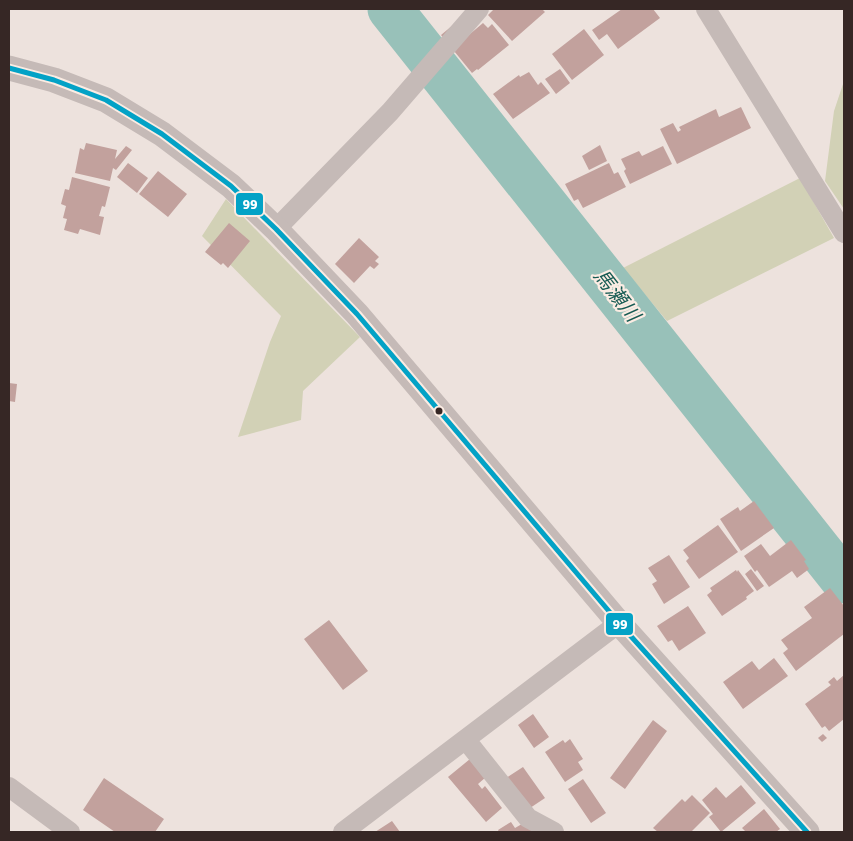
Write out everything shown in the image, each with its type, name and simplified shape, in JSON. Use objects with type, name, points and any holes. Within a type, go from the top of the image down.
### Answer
[{"type":"street","points":[[276,230],[390,112],[479,9]]},
{"type":"street","points":[[706,9],[844,233]]},
{"type":"street","points":[[9,68],[54,80],[106,100],[162,134],[223,180],[276,230],[357,314],[619,623],[807,832]]},
{"type":"street","points":[[343,832],[619,623]]},
{"type":"street","points":[[466,740],[528,818],[554,832]]},
{"type":"street","points":[[9,788],[70,832]]},
{"type":"green space","points":[[844,81],[844,209],[825,181],[834,111]]},
{"type":"green space","points":[[800,178],[834,238],[667,321],[623,268]]},
{"type":"green space","points":[[226,199],[360,337],[303,391],[301,420],[238,437],[270,342],[281,316],[202,236]]},
{"type":"building","points":[[494,9],[542,9],[545,12],[512,41],[488,15]]},
{"type":"building","points":[[622,9],[653,9],[660,18],[618,49],[607,34],[599,40],[592,30]]},
{"type":"building","points":[[483,23],[488,28],[492,24],[509,45],[472,73],[441,35],[453,25],[457,45]]},
{"type":"building","points":[[584,29],[604,55],[572,80],[552,54]]},
{"type":"building","points":[[560,69],[570,83],[556,94],[545,79]]},
{"type":"building","points":[[529,72],[538,85],[541,82],[550,93],[513,119],[493,94],[519,75],[520,77]]},
{"type":"building","points":[[741,107],[751,128],[677,164],[660,129],[673,123],[678,132],[681,130],[679,127],[716,109],[719,117]]},
{"type":"building","points":[[86,143],[117,150],[115,159],[126,146],[132,150],[116,170],[113,168],[110,181],[75,173],[80,148],[84,150]]},
{"type":"building","points":[[600,145],[607,161],[589,170],[582,156]]},
{"type":"building","points":[[663,146],[672,164],[630,184],[621,159],[639,151],[642,156]]},
{"type":"building","points":[[128,163],[148,178],[137,193],[117,177]]},
{"type":"building","points":[[609,163],[614,174],[618,172],[626,187],[583,208],[578,199],[574,201],[565,184]]},
{"type":"building","points":[[158,171],[187,194],[168,217],[139,194]]},
{"type":"building","points":[[72,177],[110,187],[105,207],[102,206],[99,216],[104,217],[100,235],[80,229],[78,234],[64,230],[67,219],[63,218],[66,206],[61,204],[65,189],[69,190]]},
{"type":"building","points":[[229,223],[250,241],[228,268],[223,263],[221,265],[205,252]]},
{"type":"building","points":[[359,238],[379,257],[375,261],[379,264],[374,269],[370,266],[354,283],[335,264]]},
{"type":"building","points":[[9,383],[17,384],[15,402],[9,401]]},
{"type":"building","points":[[754,501],[774,528],[741,551],[720,519],[738,507],[740,511]]},
{"type":"building","points":[[718,525],[738,552],[699,579],[686,561],[689,558],[683,550]]},
{"type":"building","points":[[791,540],[806,560],[804,561],[809,569],[797,578],[792,571],[769,587],[744,556],[761,544],[770,556]]},
{"type":"building","points":[[669,555],[690,587],[664,604],[652,584],[657,581],[648,568]]},
{"type":"building","points":[[751,569],[764,586],[757,591],[745,574]]},
{"type":"building","points":[[736,570],[737,572],[738,570],[754,591],[746,597],[747,599],[722,616],[707,595],[712,591],[710,588]]},
{"type":"building","points":[[830,588],[844,606],[844,634],[796,671],[783,653],[788,649],[781,640],[812,618],[804,607]]},
{"type":"building","points":[[688,606],[706,633],[679,651],[672,640],[668,642],[657,626]]},
{"type":"building","points":[[329,620],[368,671],[343,690],[304,639]]},
{"type":"building","points":[[774,658],[788,676],[743,709],[723,682],[752,661],[759,670]]},
{"type":"building","points":[[844,675],[844,719],[829,731],[825,726],[822,728],[805,704],[831,685],[828,682],[834,677],[837,681]]},
{"type":"building","points":[[533,714],[549,737],[534,748],[518,725]]},
{"type":"building","points":[[653,720],[667,731],[625,789],[610,778]]},
{"type":"building","points":[[823,734],[827,738],[822,742],[818,738]]},
{"type":"building","points":[[570,739],[583,759],[578,762],[583,770],[565,782],[545,752],[563,740],[565,743]]},
{"type":"building","points":[[470,759],[486,777],[478,784],[482,789],[485,786],[502,808],[486,822],[448,777]]},
{"type":"building","points":[[523,767],[545,798],[524,812],[506,778]]},
{"type":"building","points":[[104,778],[164,819],[155,832],[115,832],[83,810]]},
{"type":"building","points":[[583,779],[606,813],[591,823],[568,789]]},
{"type":"building","points":[[741,785],[756,803],[721,832],[709,817],[713,814],[702,800],[716,787],[726,798]]},
{"type":"building","points":[[692,795],[710,813],[691,832],[658,832],[653,828],[682,799],[685,802]]},
{"type":"building","points":[[764,809],[780,829],[776,832],[746,832],[742,828]]},
{"type":"building","points":[[392,821],[400,832],[375,832]]},
{"type":"building","points":[[527,821],[540,832],[499,832],[498,830],[511,822],[515,828]]},
{"type":"waterway","name":"馬瀬川","points":[[390,9],[844,581]]},
{"type":"transit line","name":"99","points":[[9,68],[54,80],[106,100],[162,134],[231,186],[276,229],[357,314],[619,623],[807,832]]}]
